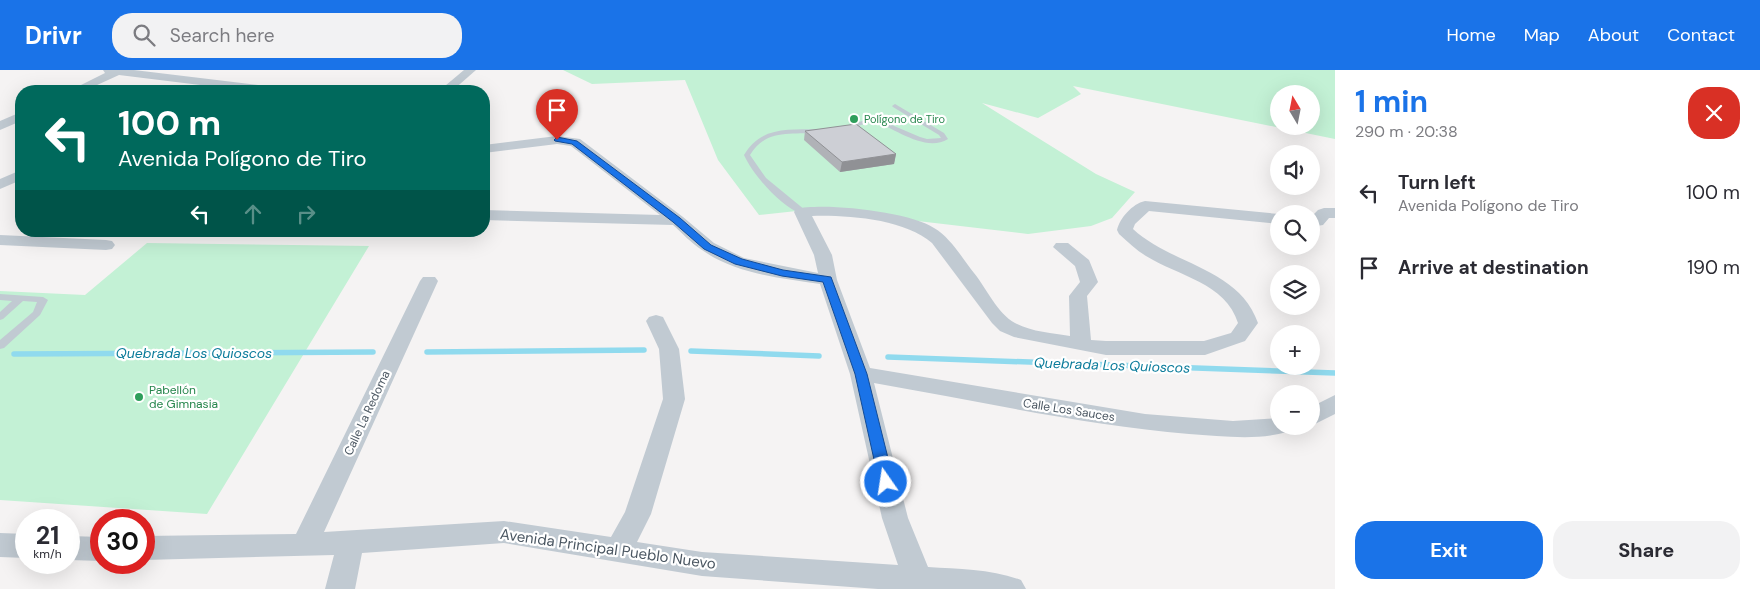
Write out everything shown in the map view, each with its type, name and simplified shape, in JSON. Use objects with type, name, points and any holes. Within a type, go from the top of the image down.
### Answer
[{"type":"street","points":[[452,85],[471,70]]},
{"type":"street","points":[[86,85],[113,71],[226,85]]},
{"type":"street","points":[[0,126],[15,119]]},
{"type":"street","points":[[490,148],[557,140],[575,142],[677,220],[708,247],[738,262],[782,273],[828,280]]},
{"type":"street","points":[[0,185],[15,177]]},
{"type":"street","points":[[921,585],[905,548],[895,518],[861,374],[828,280],[823,255],[802,212],[827,211],[873,216],[896,220],[927,230],[938,239],[981,297],[1008,327],[1021,333],[1081,345],[1122,348],[1205,348],[1238,336],[1248,323],[1242,306],[1228,292],[1172,265],[1133,241],[1125,230],[1127,222],[1145,206],[1270,218]]},
{"type":"street","points":[[1320,218],[1324,213],[1335,213]]},
{"type":"street","points":[[490,215],[677,220]]},
{"type":"street","points":[[0,240],[106,246]]},
{"type":"street","points":[[1062,247],[1083,264],[1089,282],[1078,296],[1081,345]]},
{"type":"street","name":"Calle La Redoma","points":[[304,545],[429,281]]},
{"type":"street","points":[[618,550],[638,514],[674,399],[669,349],[656,321]]},
{"type":"street","name":"Calle Los Sauces","points":[[861,374],[1145,422],[1233,429],[1270,427]]},
{"type":"street","points":[[1320,412],[1335,403]]},
{"type":"street","name":"Avenida Principal Pueblo Nuevo","points":[[155,548],[304,545],[504,532],[702,564],[921,585],[986,584],[1011,589]]},
{"type":"street","points":[[340,589],[351,542]]},
{"type":"street","points":[[0,545],[15,546]]},
{"type":"lane","points":[[835,130],[873,120],[908,135],[926,140],[939,141],[945,139],[942,134],[895,106]]},
{"type":"lane","points":[[802,212],[784,199],[751,166],[747,155],[751,145],[762,137],[791,132],[827,130]]},
{"type":"lane","points":[[0,297],[43,300],[37,313],[0,346]]},
{"type":"lane","points":[[0,317],[22,298]]},
{"type":"green space","name":"Polígono de Tiro","points":[[563,70],[1335,70],[1335,139],[1315,135],[1320,135],[1320,85],[1270,85],[1270,126],[1073,86],[1081,94],[1038,118],[982,103],[1096,174],[1135,192],[1112,218],[1091,226],[1028,234],[815,209],[759,215],[718,160],[685,80],[592,84]]},
{"type":"green space","name":"Pabellón de Gimnasia","points":[[147,243],[369,246],[207,514],[0,500],[0,291],[85,295]]},
{"type":"building","points":[[856,124],[896,154],[842,162],[805,131]]},
{"type":"waterway","name":"Quebrada Los Quioscos","points":[[427,352],[644,350]]},
{"type":"waterway","name":"Quebrada Los Quioscos","points":[[691,351],[819,356]]},
{"type":"waterway","name":"Quebrada Los Quioscos","points":[[14,354],[373,352]]},
{"type":"waterway","name":"Quebrada Los Quioscos","points":[[888,357],[1335,373]]},
{"type":"place","name":"Polígono de Tiro","points":[[854,119]]},
{"type":"place","name":"Pabellón de Gimnasia","points":[[139,397]]},
{"type":"route","points":[[557,140],[575,142],[677,220],[708,247],[738,262],[782,273],[828,280],[861,374],[886,482]]}]
